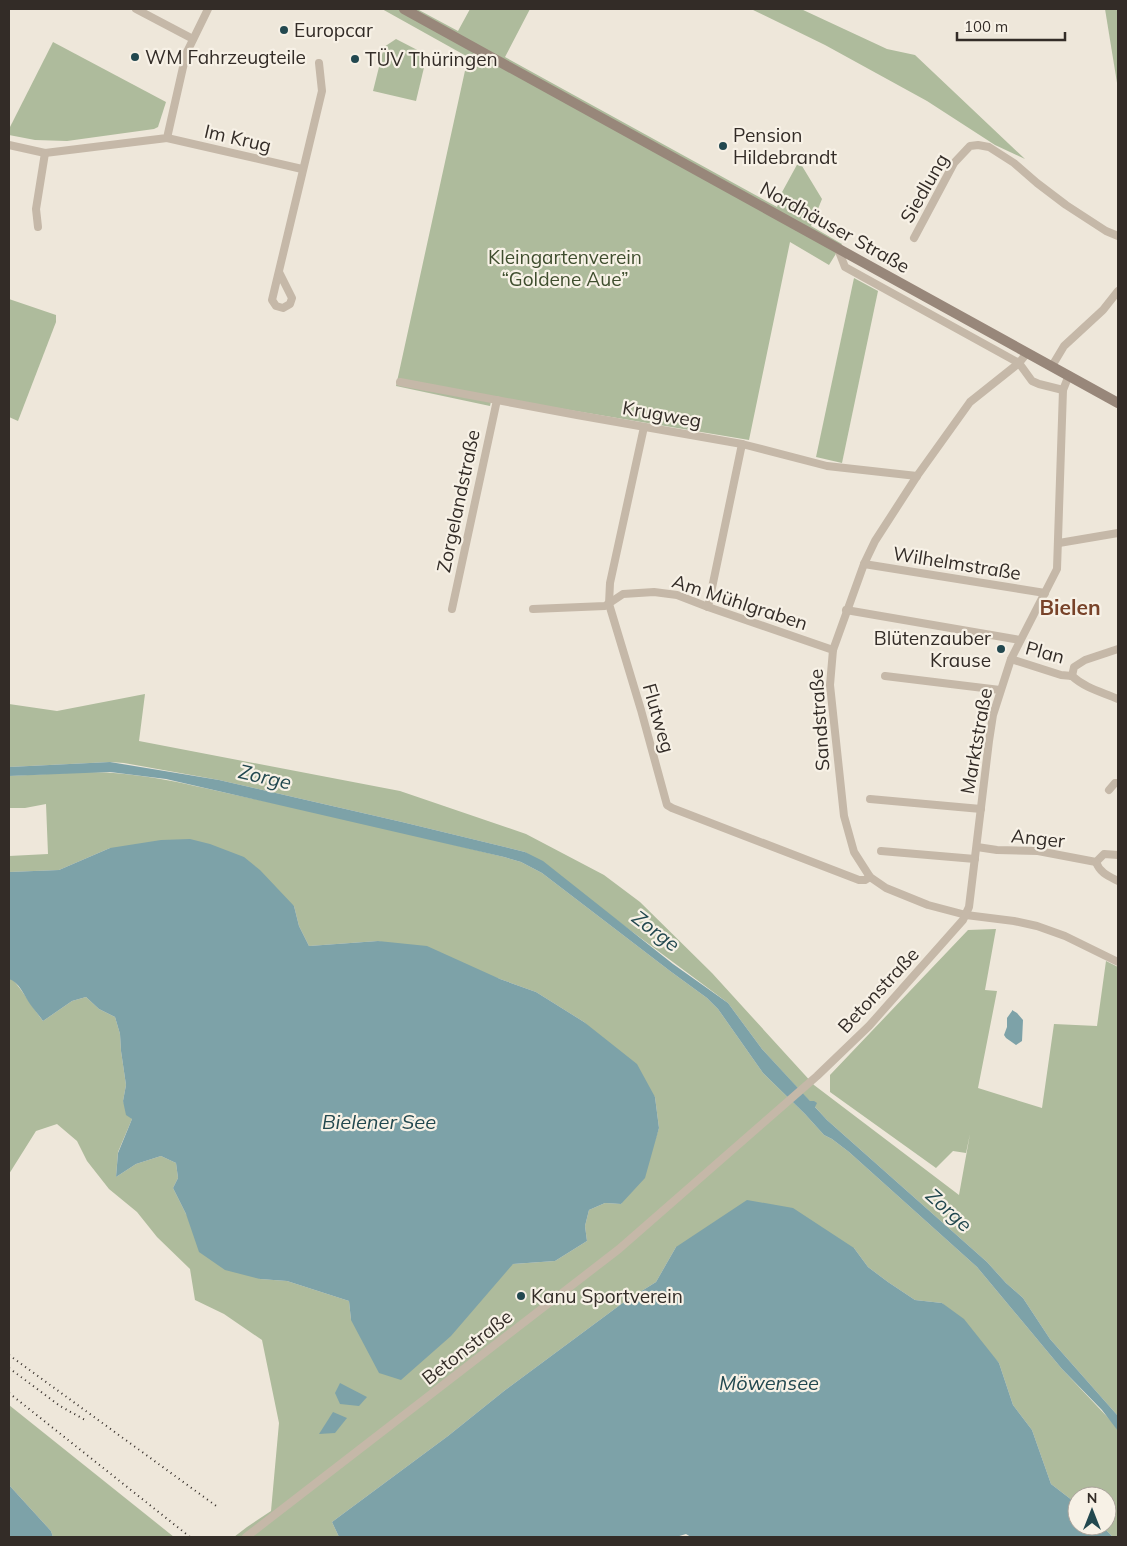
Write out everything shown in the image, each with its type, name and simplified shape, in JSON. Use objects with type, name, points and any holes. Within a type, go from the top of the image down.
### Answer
[{"type":"main road","name":"Nordhäuser Straße","points":[[404,9],[1118,403]]},
{"type":"street","points":[[136,9],[193,39]]},
{"type":"street","points":[[167,138],[186,54],[208,9]]},
{"type":"street","points":[[279,272],[322,91],[319,63]]},
{"type":"street","name":"Im Krug","points":[[9,145],[45,154],[167,138],[302,169]]},
{"type":"street","name":"Siedlung","points":[[914,238],[954,163],[970,146],[978,145],[989,148],[1014,163],[1037,184],[1066,205],[1106,231],[1118,236]]},
{"type":"street","points":[[38,227],[36,209],[45,154]]},
{"type":"street","points":[[838,249],[844,268],[1018,363],[1032,381],[1062,390]]},
{"type":"street","points":[[1052,366],[1064,346],[1103,310],[1118,290]]},
{"type":"street","name":"Sandstraße","points":[[1027,353],[1018,363],[970,402],[874,542],[864,564],[833,650],[830,685],[844,816],[854,852],[870,877],[886,888],[910,898],[966,915],[1037,926],[1117,958]]},
{"type":"street","name":"Marktstraße","points":[[966,915],[969,908],[980,810],[994,715],[1000,690],[1010,659],[1057,569],[1062,390],[1068,375]]},
{"type":"street","name":"Krugweg","points":[[400,382],[742,444],[828,466],[918,476]]},
{"type":"street","name":"Zorgelandstraße","points":[[452,609],[497,400]]},
{"type":"street","name":"Flutweg","points":[[644,427],[610,584],[609,604],[667,804],[672,808],[721,828],[859,880],[865,880],[870,877]]},
{"type":"street","points":[[708,607],[742,444]]},
{"type":"street","points":[[1059,543],[1118,533]]},
{"type":"street","name":"Wilhelmstraße","points":[[864,564],[1045,593]]},
{"type":"street","name":"Am Mühlgraben","points":[[533,609],[599,606],[609,604],[622,594],[654,592],[677,594],[708,607],[833,650]]},
{"type":"street","points":[[846,610],[1020,640]]},
{"type":"street","points":[[1072,676],[1074,667],[1085,660],[1118,649]]},
{"type":"street","name":"Plan","points":[[1010,659],[1072,676],[1084,685],[1118,699]]},
{"type":"street","points":[[885,676],[1000,690]]},
{"type":"street","points":[[1109,790],[1115,783],[1118,783]]},
{"type":"street","points":[[870,800],[980,810]]},
{"type":"street","name":"Anger","points":[[977,847],[997,850],[1038,851],[1096,862],[1104,854],[1118,856]]},
{"type":"street","points":[[882,851],[975,859]]},
{"type":"street","points":[[1096,862],[1098,868],[1104,874],[1118,881]]},
{"type":"street","name":"Betonstraße","points":[[246,1537],[619,1250],[769,1116],[810,1082],[869,1026],[964,920],[966,915]]},
{"type":"green space","name":"Kleingartenverein “Goldene Aue”","points":[[382,9],[417,9],[458,31],[470,9],[530,9],[505,57],[777,207],[781,194],[799,161],[822,199],[811,226],[842,244],[829,265],[790,242],[749,440],[492,397],[490,406],[396,386],[468,57]]},
{"type":"green space","points":[[751,9],[801,9],[887,49],[915,55],[1025,159],[995,145],[927,101],[825,45]]},
{"type":"green space","points":[[1105,9],[1118,9],[1118,89]]},
{"type":"green space","points":[[396,39],[427,55],[416,101],[373,91],[384,47]]},
{"type":"green space","points":[[53,42],[166,102],[158,127],[67,141],[35,140],[9,135],[9,129]]},
{"type":"green space","points":[[854,278],[878,291],[842,463],[816,457]]},
{"type":"green space","points":[[9,299],[56,315],[56,322],[18,421],[9,417]]},
{"type":"green space","points":[[145,694],[139,741],[400,791],[526,834],[604,875],[640,902],[712,973],[814,1085],[959,1195],[970,1134],[966,1153],[953,1151],[936,1168],[830,1092],[830,1075],[968,930],[996,929],[985,990],[997,991],[978,1088],[1042,1108],[1054,1024],[1097,1026],[1106,961],[1118,967],[1118,1416],[1050,1339],[1023,1298],[987,1262],[827,1120],[762,1049],[728,1003],[525,852],[219,780],[124,763],[9,767],[9,704],[57,711]]},
{"type":"green space","points":[[85,772],[127,774],[166,780],[310,811],[504,857],[521,862],[542,873],[707,998],[718,1009],[763,1073],[824,1135],[849,1152],[977,1267],[1062,1369],[1114,1424],[1118,1431],[1118,1537],[1112,1536],[1117,1536],[1117,1486],[1067,1486],[1067,1496],[1051,1484],[1032,1430],[1013,1405],[999,1363],[942,1303],[915,1300],[868,1267],[854,1248],[676,1247],[656,1282],[624,1302],[332,1522],[339,1537],[234,1537],[271,1511],[279,1423],[262,1340],[224,1314],[195,1300],[190,1269],[157,1237],[137,1212],[109,1189],[87,1161],[77,1141],[57,1124],[36,1131],[9,1174],[9,979],[12,979],[43,1021],[72,1001],[86,997],[99,1009],[115,1017],[120,1034],[126,1085],[123,1101],[132,1119],[118,1152],[116,1177],[136,1164],[161,1156],[176,1163],[178,1178],[173,1188],[186,1214],[260,1279],[287,1281],[349,1301],[351,1320],[513,1264],[555,1261],[587,1241],[585,1226],[589,1210],[605,1203],[621,1204],[653,1146],[659,1128],[655,1097],[584,1022],[536,992],[378,941],[309,946],[299,926],[294,906],[110,848],[59,870],[9,872],[9,856],[48,854],[46,804],[25,808],[9,808],[9,776]]},
{"type":"green space","points":[[9,1405],[174,1537],[53,1537],[51,1531],[9,1485]]},
{"type":"water","points":[[110,762],[219,780],[525,852],[543,861],[673,964],[728,1003],[762,1049],[810,1101],[817,1103],[815,1107],[827,1120],[987,1262],[1023,1298],[1050,1339],[1118,1416],[1118,1431],[1102,1410],[1062,1369],[977,1267],[849,1152],[824,1135],[763,1073],[718,1009],[707,998],[542,873],[521,862],[504,857],[166,779],[110,772],[9,776],[9,767]]},
{"type":"water","name":"Bielener See","points":[[190,839],[210,844],[244,857],[260,870],[294,906],[299,926],[309,946],[378,941],[427,946],[500,979],[536,992],[584,1022],[637,1064],[655,1097],[659,1128],[645,1178],[621,1204],[605,1203],[589,1210],[585,1226],[587,1241],[555,1261],[513,1264],[451,1336],[401,1380],[379,1373],[351,1320],[349,1301],[287,1281],[260,1279],[225,1270],[199,1252],[186,1214],[173,1188],[178,1178],[176,1163],[161,1156],[136,1164],[116,1177],[118,1153],[132,1119],[126,1115],[123,1101],[126,1085],[120,1034],[115,1017],[99,1009],[86,997],[72,1001],[43,1021],[18,986],[9,979],[9,872],[59,870],[110,848],[161,840]]},
{"type":"water","points":[[1012,1010],[1023,1020],[1022,1041],[1016,1045],[1004,1035],[1007,1027],[1007,1018]]},
{"type":"water","name":"Möwensee","points":[[747,1200],[793,1208],[854,1248],[868,1267],[915,1300],[942,1303],[964,1319],[999,1363],[1013,1405],[1032,1430],[1051,1484],[1067,1496],[1067,1536],[1113,1537],[691,1537],[686,1534],[676,1537],[339,1537],[332,1522],[624,1302],[656,1282],[676,1247]]},
{"type":"water","points":[[340,1383],[367,1397],[359,1406],[340,1404],[335,1393]]},
{"type":"water","points":[[333,1412],[347,1418],[335,1433],[319,1434]]},
{"type":"water","points":[[9,1485],[51,1531],[53,1537],[9,1537]]},
{"type":"railway","points":[[9,1355],[219,1508]]},
{"type":"railway","points":[[9,1368],[60,1406],[87,1421]]},
{"type":"railway","points":[[9,1393],[190,1537]]},
{"type":"place","name":"Europcar","points":[[284,30]]},
{"type":"place","name":"WM Fahrzeugteile","points":[[135,57]]},
{"type":"place","name":"TÜV Thüringen","points":[[355,59]]},
{"type":"place","name":"Pension Hildebrandt","points":[[723,146]]},
{"type":"place","name":"Blütenzauber Krause","points":[[1001,649]]},
{"type":"place","name":"Kanu Sportverein","points":[[521,1296]]},
{"type":"district","name":"Bielen","points":[[1070,608]]},
{"type":"water label","name":"Zorge","points":[[265,777]]},
{"type":"water label","name":"Zorge","points":[[656,931]]},
{"type":"water label","name":"Zorge","points":[[949,1210]]}]
